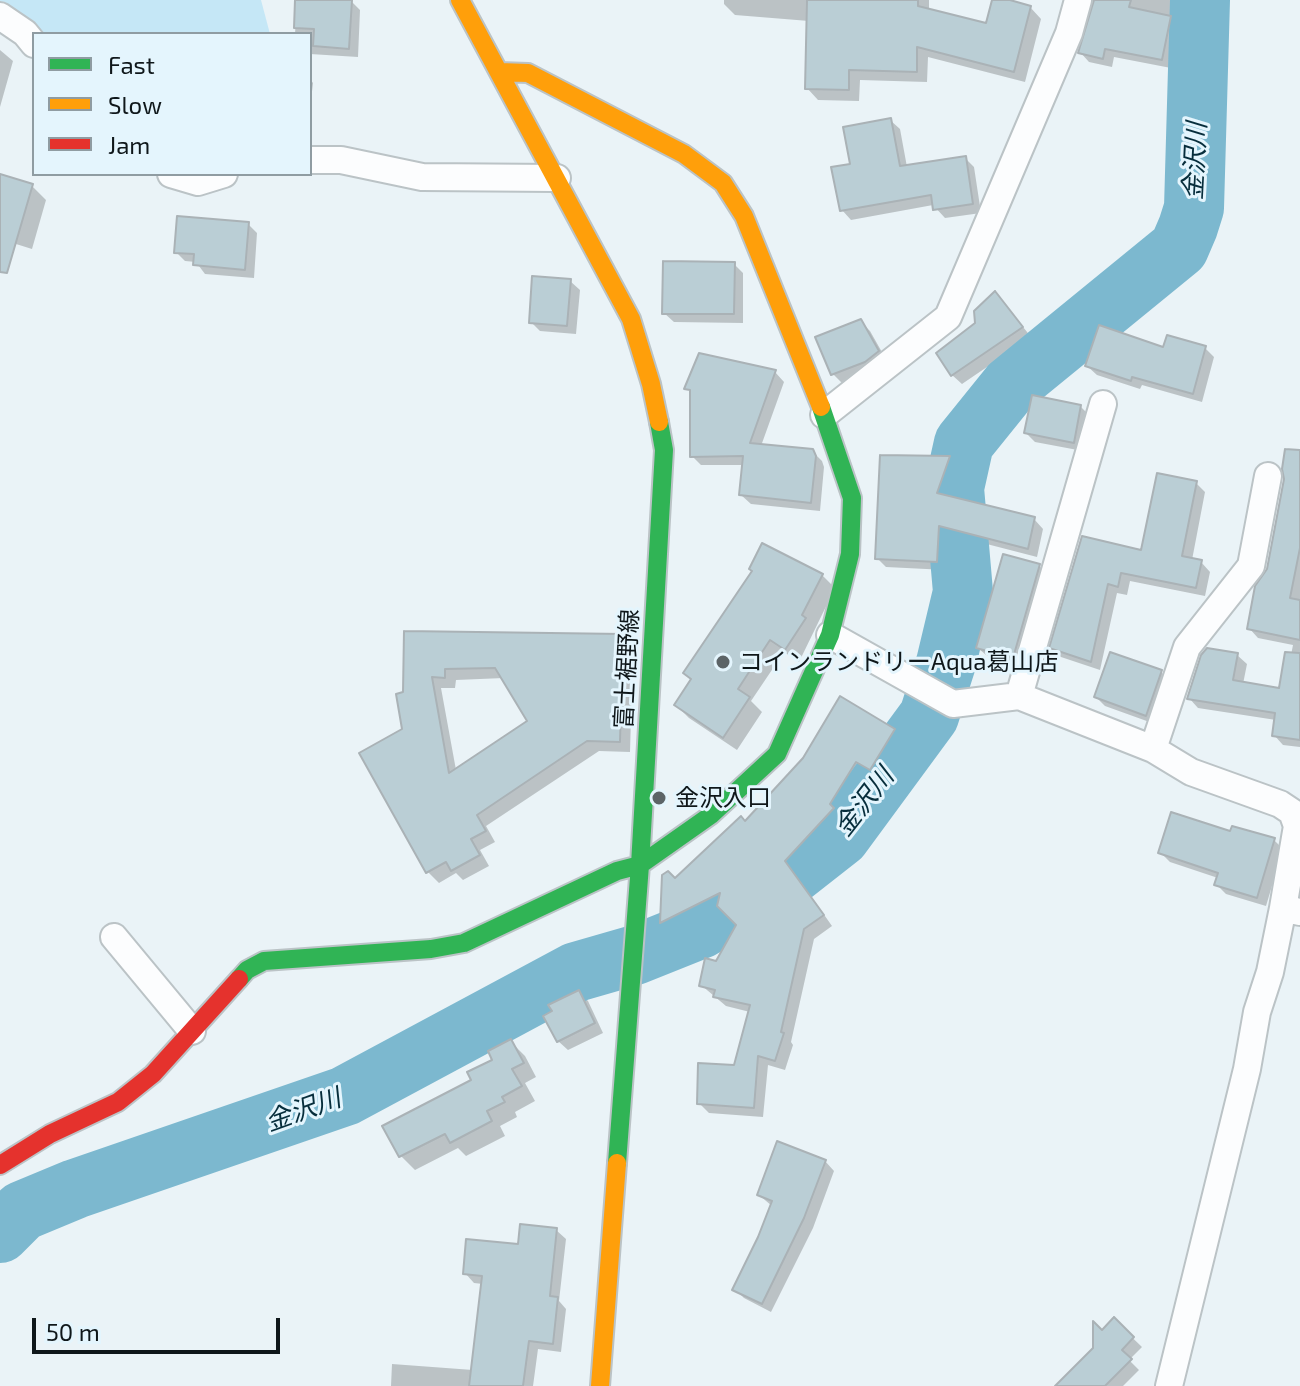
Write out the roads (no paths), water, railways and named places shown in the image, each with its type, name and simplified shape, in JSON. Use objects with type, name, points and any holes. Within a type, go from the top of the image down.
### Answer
[{"type":"street","name":"富士裾野線","points":[[460,0],[631,319],[651,384],[664,450],[640,865],[600,1386]]},
{"type":"street","points":[[824,415],[948,317],[1069,33],[1078,0]]},
{"type":"street","points":[[0,16],[32,42]]},
{"type":"street","points":[[0,1165],[50,1134],[118,1102],[153,1074],[247,970],[264,961],[431,949],[464,943],[617,871],[640,865],[711,815],[777,754],[830,635],[850,554],[852,498],[824,415],[744,216],[723,183],[684,154],[528,73],[499,72]]},
{"type":"street","points":[[312,160],[341,160],[422,177],[557,178]]},
{"type":"street","points":[[178,176],[198,182],[218,176]]},
{"type":"street","points":[[1019,696],[1103,404]]},
{"type":"street","points":[[1153,749],[1187,647],[1251,566],[1268,476]]},
{"type":"street","points":[[830,635],[953,704],[1019,696],[1153,749],[1191,772],[1280,804],[1292,812],[1297,826],[1291,910],[1257,1012],[1247,1069],[1169,1386]]},
{"type":"street","points":[[114,937],[192,1031]]},
{"type":"waterway","name":"金沢川","points":[[0,1233],[22,1211],[75,1189],[345,1096],[576,972],[635,955],[700,929],[789,877],[840,837],[929,716],[946,663],[963,592],[954,488],[964,443],[1010,386],[1179,248],[1194,208],[1200,0]]},
{"type":"place","name":"コインランドリーAqua葛山店","points":[[723,662]]},
{"type":"place","name":"金沢入口","points":[[659,798]]}]
